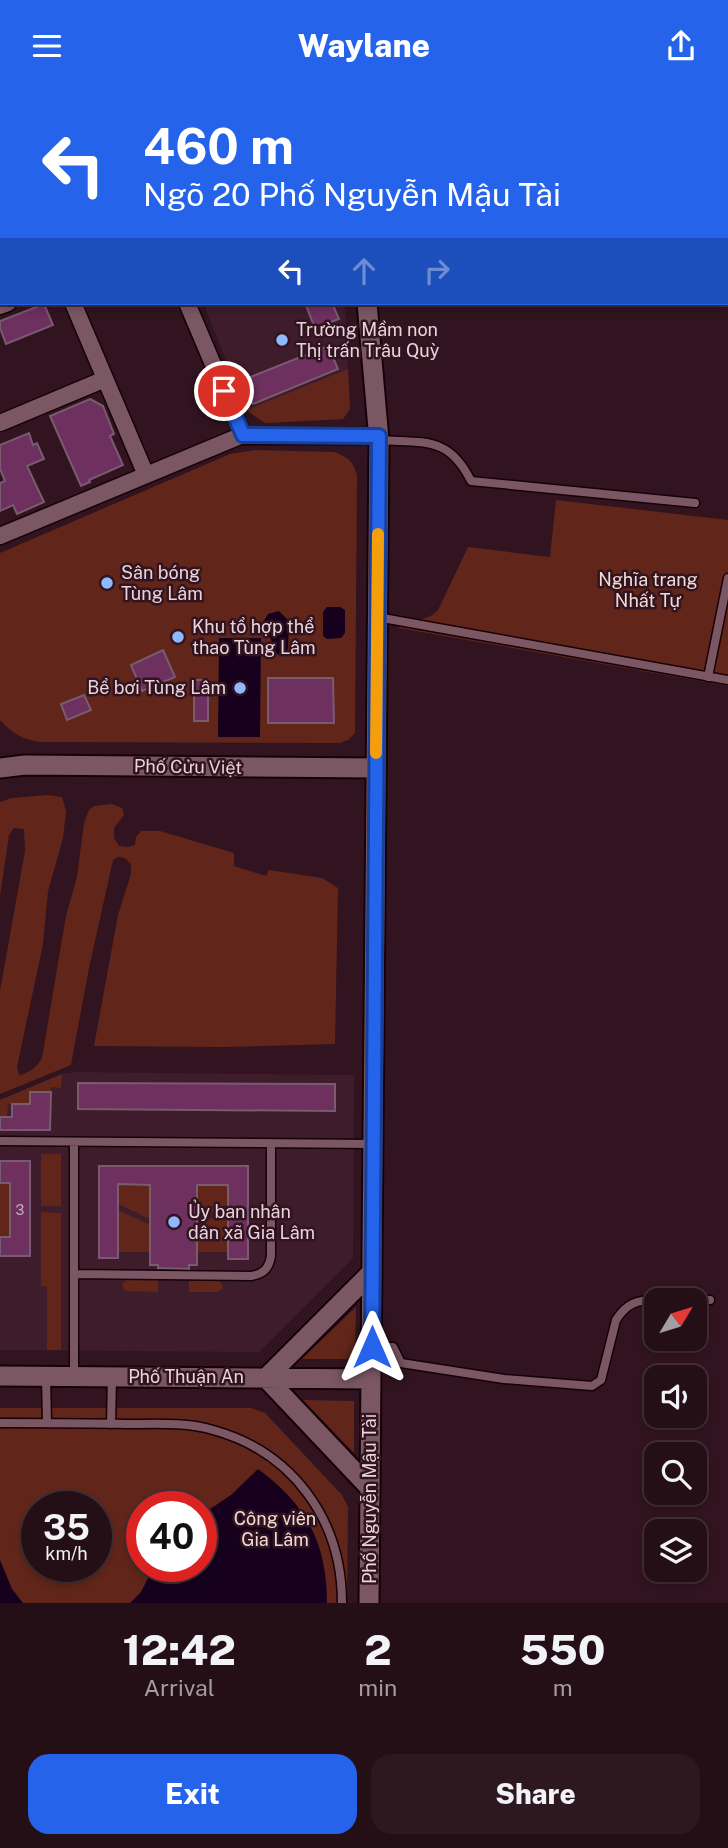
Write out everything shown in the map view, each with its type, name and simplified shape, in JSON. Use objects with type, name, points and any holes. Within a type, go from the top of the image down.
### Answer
[{"type":"street","points":[[74,305],[145,475]]},
{"type":"street","points":[[188,305],[243,435]]},
{"type":"street","name":"Phố Nguyễn Mậu Tài","points":[[366,305],[379,438],[369,1603]]},
{"type":"street","points":[[0,423],[105,379]]},
{"type":"street","points":[[0,536],[243,435],[379,438]]},
{"type":"street","name":"Phố Cửu Việt","points":[[1,766],[376,768]]},
{"type":"street","points":[[370,1488],[267,1378],[372,1272]]},
{"type":"street","name":"Phố Thuận An","points":[[0,1376],[371,1379]]},
{"type":"lane","points":[[379,438],[437,444],[454,455],[471,481],[695,503]]},
{"type":"lane","points":[[708,677],[728,578]]},
{"type":"lane","points":[[377,617],[728,680]]},
{"type":"lane","points":[[0,1141],[373,1144]]},
{"type":"lane","points":[[74,1142],[74,1377]]},
{"type":"lane","points":[[74,1274],[251,1276],[263,1273],[271,1256],[271,1143]]},
{"type":"lane","points":[[372,1347],[393,1347],[401,1363],[504,1379],[592,1386],[601,1380],[616,1320],[621,1311],[628,1304],[644,1300]]},
{"type":"lane","points":[[46,1376],[47,1423]]},
{"type":"lane","points":[[111,1424],[112,1377]]},
{"type":"lane","points":[[0,1423],[169,1424],[211,1429],[256,1446],[289,1472],[317,1504],[334,1543],[342,1585],[342,1603]]},
{"type":"shaded area","name":"Trường Mầm non Thị trấn Trâu Quỳ","points":[[204,305],[343,305],[350,409],[343,419],[265,423],[246,410]]},
{"type":"shaded area","points":[[327,607],[340,607],[345,610],[345,633],[341,638],[327,639],[323,636],[323,612]]},
{"type":"shaded area","points":[[279,611],[289,621],[288,649],[279,655],[273,651],[271,639],[263,630],[262,624],[268,614]]},
{"type":"shaded area","name":"Bể bơi Tùng Lâm","points":[[219,638],[261,638],[260,737],[218,737]]},
{"type":"shaded area","points":[[62,1074],[354,1075],[353,1258],[259,1352],[0,1350],[0,1100]]},
{"type":"shaded area","points":[[258,1469],[289,1496],[301,1511],[318,1543],[326,1581],[327,1603],[130,1603],[146,1582],[217,1582],[217,1504]]},
{"type":"shaded area","points":[[0,1560],[12,1589],[23,1603],[0,1603]]},
{"type":"green space","points":[[348,369],[350,409],[343,419],[265,423],[246,410]]},
{"type":"green space","name":"Khu tổ hợp thể thao Tùng Lâm","points":[[255,450],[334,452],[350,461],[356,471],[355,733],[340,743],[40,742],[23,738],[9,729],[0,720],[0,553],[230,454]]},
{"type":"green space","name":"Nghĩa trang Nhất Tự","points":[[556,500],[728,520],[728,686],[399,628],[401,618],[416,620],[438,610],[468,547],[550,557]]},
{"type":"green space","points":[[47,795],[62,797],[66,811],[63,838],[48,891],[43,944],[17,1067],[19,1075],[32,1069],[42,1058],[66,916],[77,877],[84,823],[89,810],[94,806],[112,804],[122,808],[124,815],[114,828],[114,838],[119,846],[135,845],[136,837],[141,831],[160,831],[234,853],[234,866],[266,876],[269,870],[322,878],[338,888],[335,1044],[94,1046],[118,915],[131,874],[131,864],[125,858],[118,857],[113,860],[71,1065],[0,1094],[0,991],[25,851],[24,829],[14,828],[9,835],[0,896],[0,802],[12,798]]},
{"type":"green space","points":[[62,1074],[61,1088],[51,1087],[51,1092],[31,1092],[30,1104],[8,1104],[7,1117],[0,1117],[0,1100]]},
{"type":"green space","points":[[41,1154],[61,1154],[61,1206],[41,1206]]},
{"type":"green space","points":[[0,1183],[10,1183],[10,1237],[0,1237]]},
{"type":"green space","points":[[118,1184],[150,1185],[150,1219],[118,1204]]},
{"type":"green space","points":[[197,1185],[228,1185],[228,1204],[197,1220]]},
{"type":"green space","points":[[118,1210],[150,1225],[150,1252],[118,1252]]},
{"type":"green space","points":[[228,1210],[228,1252],[197,1252],[197,1226]]},
{"type":"green space","points":[[41,1212],[61,1213],[61,1350],[47,1350],[47,1287],[41,1286]]},
{"type":"green space","points":[[128,1279],[158,1279],[158,1292],[125,1291],[122,1284]]},
{"type":"green space","points":[[189,1280],[218,1280],[223,1288],[218,1292],[189,1292]]},
{"type":"green space","points":[[356,1307],[355,1359],[302,1359]]},
{"type":"green space","points":[[303,1400],[354,1401],[354,1453]]},
{"type":"green space","name":"Công viên Gia Lâm","points":[[0,1408],[251,1408],[265,1413],[342,1495],[348,1507],[347,1603],[0,1603]]},
{"type":"building","points":[[44,305],[53,325],[6,344],[0,321]]},
{"type":"building","points":[[306,305],[333,305],[339,319],[315,328]]},
{"type":"building","points":[[328,346],[338,369],[253,404],[243,380]]},
{"type":"building","points":[[90,399],[103,406],[114,434],[110,436],[123,465],[81,486],[50,416]]},
{"type":"building","points":[[29,433],[33,445],[37,443],[44,459],[27,466],[44,502],[17,514],[13,505],[0,511],[0,483],[5,481],[0,469],[0,445]]},
{"type":"building","points":[[163,650],[175,677],[142,691],[131,665]]},
{"type":"building","points":[[268,678],[333,678],[334,723],[268,723]]},
{"type":"building","points":[[194,680],[208,680],[208,721],[194,721]]},
{"type":"building","points":[[84,695],[91,710],[67,720],[61,704]]},
{"type":"building","points":[[78,1083],[335,1084],[335,1111],[78,1109]]},
{"type":"building","points":[[30,1092],[51,1092],[50,1130],[0,1130],[0,1117],[12,1117],[12,1104],[30,1104]]},
{"type":"building","points":[[0,1161],[30,1161],[30,1256],[0,1256],[0,1237],[10,1237],[10,1183],[0,1183]]},
{"type":"building","name":"Ủy ban nhân dân xã Gia Lâm","points":[[99,1166],[248,1166],[248,1259],[228,1259],[228,1185],[197,1185],[197,1265],[189,1265],[189,1269],[158,1268],[158,1265],[150,1265],[150,1185],[118,1184],[118,1258],[99,1258]]},
{"type":"slow traffic","points":[[376,753],[378,534]]},
{"type":"place","name":"Trường Mầm non Thị trấn Trâu Quỳ","points":[[282,340]]},
{"type":"place","name":"Sân bóng Tùng Lâm","points":[[107,583]]},
{"type":"place","name":"Khu tổ hợp thể thao Tùng Lâm","points":[[178,637]]},
{"type":"place","name":"Bể bơi Tùng Lâm","points":[[240,688]]},
{"type":"place","name":"Ủy ban nhân dân xã Gia Lâm","points":[[174,1222]]},
{"type":"route","points":[[224,391],[243,435],[379,436],[372,1347]]}]
